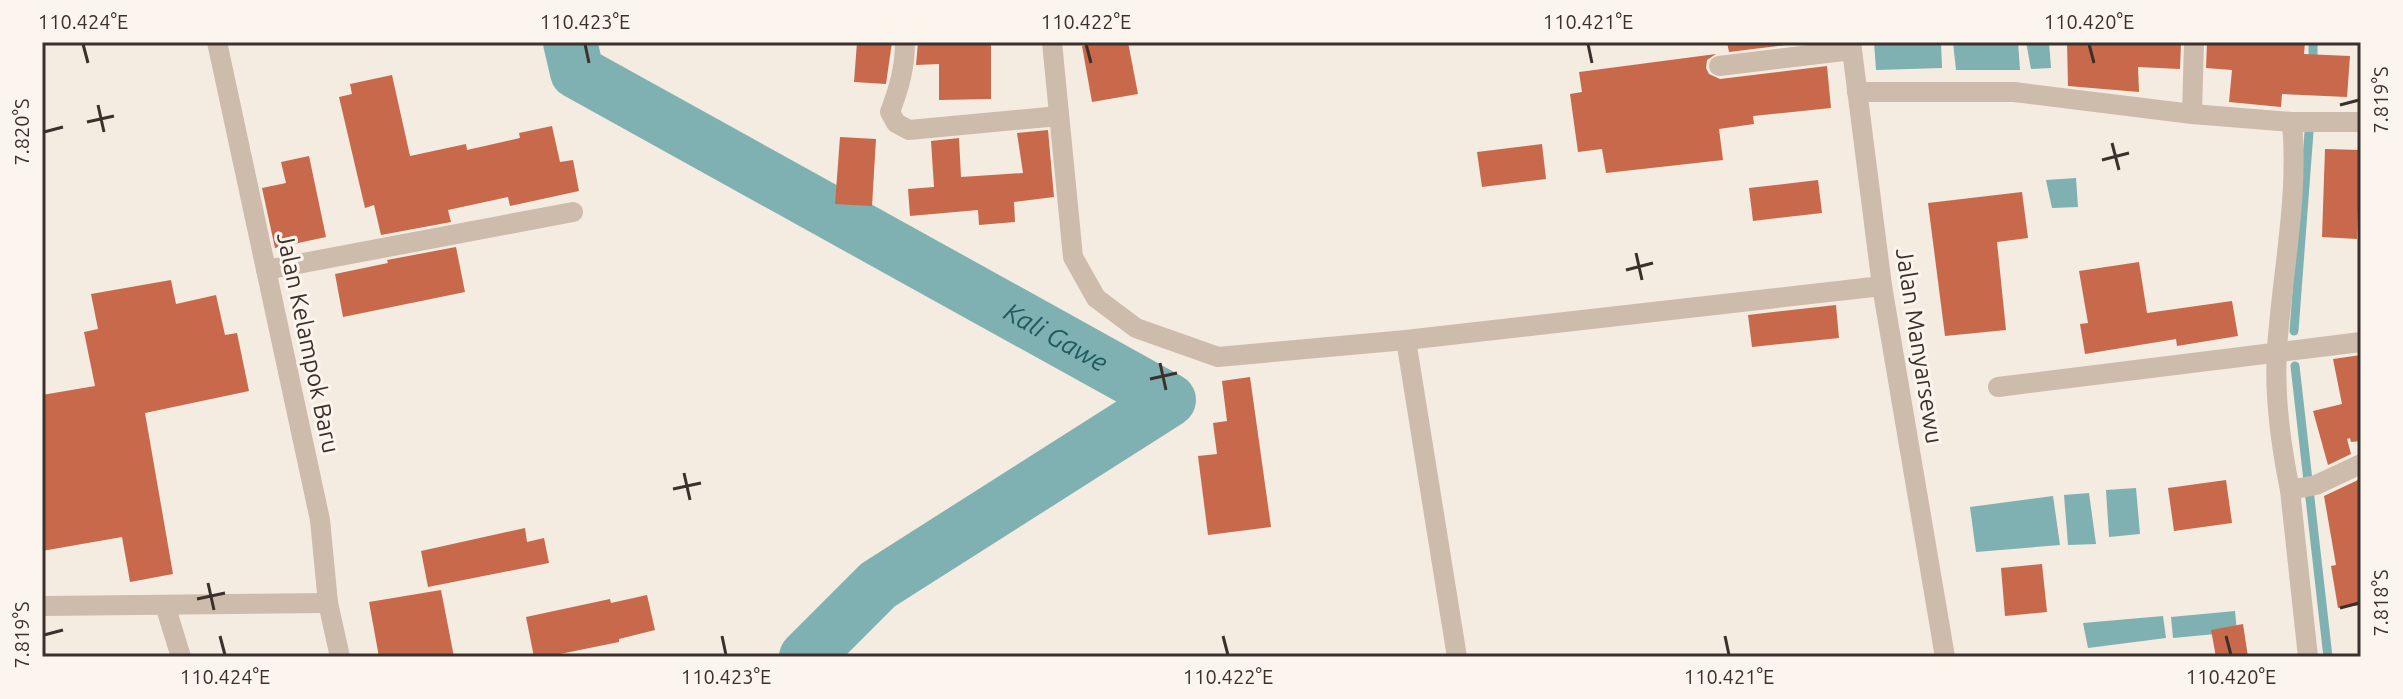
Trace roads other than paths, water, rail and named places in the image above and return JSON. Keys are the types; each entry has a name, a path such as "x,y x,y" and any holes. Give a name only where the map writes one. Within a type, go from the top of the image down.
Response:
{"street":[{"name":"Jalan Kelampok Baru","path":"217,42 320,520 328,603 340,657"},
{"path":"905,42 901,84 890,112 896,123 909,130 1059,116"},
{"path":"1052,42 1073,257 1096,298 1136,328 1218,357 1406,340 1882,286"},
{"path":"2192,114 2194,42"},
{"path":"1719,66 1851,46"},
{"name":"Jalan Manyarsewu","path":"1851,46 1882,286 1945,657"},
{"path":"1857,92 2014,92 2192,114 2296,122 2361,122"},
{"path":"2296,122 2290,219 2276,352 2280,419 2301,488 2308,657"},
{"path":"266,270 573,212"},
{"path":"1406,340 1457,657"},
{"path":"1998,387 2361,342"},
{"path":"2301,488 2361,464"},
{"path":"42,606 328,603"},
{"path":"165,605 181,657"}],"water":[{"path":"1874,42 1941,42 1942,68 1876,70"},
{"path":"1953,42 2018,42 2020,70 1956,70"},
{"path":"2026,42 2049,42 2051,68 2031,69"},
{"path":"2076,178 2078,207 2052,208 2046,180"},
{"path":"2136,488 2140,534 2109,537 2106,490"},
{"path":"2089,493 2096,544 2068,545 2064,495"},
{"path":"2053,496 2060,545 1976,552 1970,507"},
{"path":"2235,611 2237,632 2173,638 2171,617"},
{"path":"2163,616 2166,638 2088,648 2083,623"}],"waterway":[{"name":"Kali Gawe","path":"570,42 577,72 1169,400 878,585 806,657"},
{"path":"2313,42 2313,63"},
{"path":"2294,331 2309,132"},
{"path":"2295,366 2328,657"}]}
